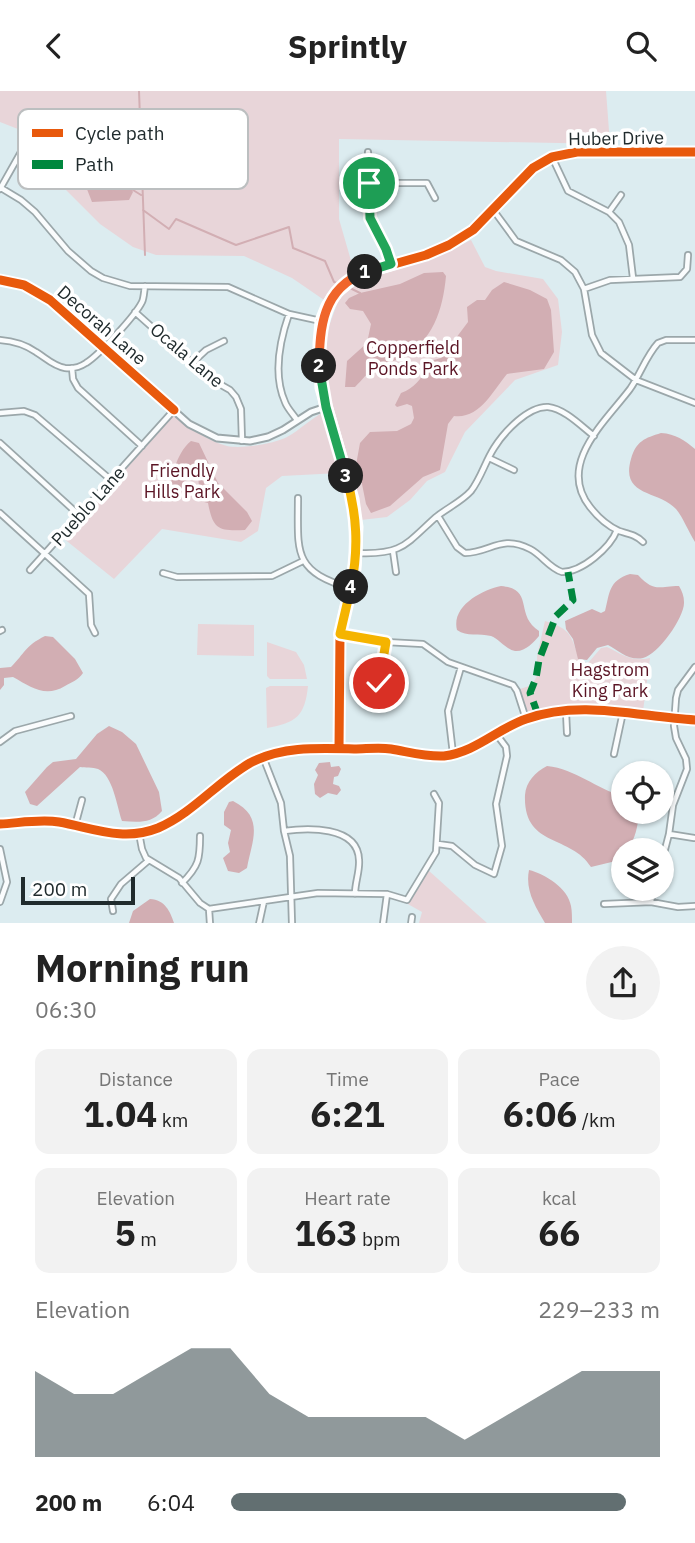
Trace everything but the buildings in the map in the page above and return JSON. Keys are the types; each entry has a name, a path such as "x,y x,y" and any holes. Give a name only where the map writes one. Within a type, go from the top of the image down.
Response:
{"street":[{"path":"369,152 370,218 391,264"},
{"name":"Huber Drive","path":"339,748 340,634 357,552 357,527 353,499 326,407 319,367 321,321 327,306 348,282 359,274 426,255 473,230 533,168 552,157 578,152 695,152"},
{"path":"18,157 0,189 21,200 35,212 68,251 91,271 117,283 228,287 289,314 321,321"},
{"path":"552,157 568,191 608,212 619,222 626,235 633,278"},
{"path":"369,183 427,183 435,198"},
{"path":"608,212 621,195"},
{"path":"494,211 516,241 561,260 575,272 584,289 595,345 620,370 636,380 695,403"},
{"path":"584,289 610,280 680,277 687,269 688,255"},
{"name":"Decorah Lane","path":"0,280 37,290 174,410 202,432 217,438 242,441 268,437 310,412 326,407"},
{"path":"0,340 18,343 55,365 72,368 88,363 135,312 143,300 145,286"},
{"name":"Ocala Lane","path":"135,312 192,363 236,397 241,409 242,441"},
{"path":"289,314 280,348 280,384 285,403 298,420"},
{"path":"643,542 636,536 617,530 592,510 580,487 580,460 611,409 636,380 658,343 666,340 695,340"},
{"path":"192,363 206,350 224,341"},
{"path":"72,368 73,379 78,388 142,446"},
{"path":"357,552 378,554 393,551 412,541 438,516 469,493 503,436 527,414 540,408 560,410 594,436"},
{"name":"Pueblo Lane","path":"30,570 174,410"},
{"path":"0,412 23,411 35,415 111,480"},
{"path":"0,443 79,515"},
{"path":"489,458 514,470"},
{"path":"298,498 298,543 303,561 320,578 350,588"},
{"path":"0,513 89,594 95,633"},
{"path":"438,516 457,547 465,554 473,554 498,544 517,544 535,552 562,572 574,570 607,548 617,530"},
{"path":"393,551 396,572"},
{"path":"163,573 177,577 272,576 303,561"},
{"path":"340,634 386,642 423,643 448,662 513,685 526,719"},
{"path":"380,706 379,683 386,642"},
{"path":"453,754 449,711 461,667"},
{"path":"668,838 673,805 687,769 676,737 674,719 678,690 695,667"},
{"path":"614,754 624,711"},
{"path":"0,824 44,821 110,835 139,833 176,819 239,770 263,757 297,749 389,749 429,756 453,754 474,748 526,719 566,712 624,711 695,720"},
{"path":"566,712 567,733"},
{"path":"0,741 15,731 71,716"},
{"path":"438,844 452,846 474,865 494,874 502,846 496,804 507,756 506,747 498,735"},
{"path":"263,757 281,803 290,856 292,923"},
{"path":"209,909 318,893 387,894 407,900 433,860 438,844 436,821 439,803 435,795"},
{"path":"75,826 82,800"},
{"path":"284,831 306,828 335,832 354,845 359,858 355,894"},
{"path":"139,833 142,849 149,860 168,870 209,909 209,923"},
{"path":"669,834 694,838"},
{"path":"182,883 199,862 200,836"},
{"path":"0,849 7,882 0,902"},
{"path":"113,911 111,899 121,884 149,860"},
{"path":"383,923 387,894"},
{"path":"259,923 264,901"},
{"path":"604,904 651,902 695,906"}],"green space":[{"path":"0,91 606,91 610,144 339,139 339,219 354,271 327,302 292,278 244,256 156,255 133,247 100,224 65,189 248,189 248,109 18,109 18,129 0,122"},
{"name":"Copperfield Ponds Park","path":"471,240 485,267 543,279 558,299 562,332 558,365 515,380 465,432 445,472 427,481 410,500 387,517 361,520 323,374 325,337 340,296 362,280 433,259"},
{"name":"Friendly Hills Park","path":"324,412 340,473 282,476 266,488 258,531 241,542 162,529 114,579 63,538 174,415 213,441 241,447 281,440"},
{"name":"Hagstrom King Park","path":"545,621 566,631 580,662 588,663 601,648 607,647 633,658 650,658 643,711 586,708 528,716 520,689 532,685 537,676 537,656"},
{"path":"198,624 254,625 254,656 197,655"},
{"path":"267,642 296,652 304,665 307,679 270,679 267,676"},
{"path":"308,686 304,705 297,716 285,724 267,728 266,688"},
{"path":"428,870 487,923 419,923 422,912 406,903"}],"shaded area":[{"path":"87,189 131,189 133,192 129,200 92,202"},
{"path":"443,272 446,276 442,300 429,334 401,358 375,367 355,387 345,387 347,361 367,343 371,324 363,311 350,309 345,303 349,298 400,284 424,273"},
{"path":"504,282 530,290 547,299 551,310 554,352 544,369 507,374 478,409 463,416 454,416 448,424 440,470 423,477 390,506 371,513 356,465 360,443 370,432 397,431 411,424 414,418 412,406 395,405 401,393 414,386 428,368 423,363 441,358 468,322 467,307 477,300 485,300 492,290"},
{"path":"661,433 680,438 695,449 695,542 676,509 636,487 631,480 631,459 638,444"},
{"path":"191,441 199,443 218,483 247,512 252,521 245,530 223,529 215,524 208,503 200,501 198,479 193,467 189,470 177,499 169,499 178,460"},
{"path":"630,574 638,575 653,586 679,586 684,602 675,626 656,650 643,658 629,657 608,645 597,648 587,660 578,659 565,621 592,609 601,613 605,611 614,584"},
{"path":"501,586 518,592 527,618 539,631 539,636 522,650 512,650 491,636 457,630 456,621 463,607 477,595"},
{"path":"45,636 53,637 75,659 83,673 75,681 51,691 38,690 13,677 4,678 4,685 0,690 0,668 11,667 29,647"},
{"path":"109,726 122,732 136,744 159,792 162,811 158,815 144,821 122,821 114,792 103,772 80,767 37,806 30,804 25,792 47,767 53,762 76,759 97,734"},
{"path":"330,762 331,767 339,766 341,769 338,776 334,777 333,784 341,790 337,795 328,793 320,798 315,794 314,784 318,775 315,770 319,763"},
{"path":"547,766 557,768 611,792 611,824 637,824 634,838 611,838 611,862 591,867 572,849 550,839 532,824 526,812 525,795 527,786 539,771"},
{"path":"233,801 249,814 254,830 247,868 239,873 228,871 223,858 230,852 228,843 231,830 224,825 224,812 229,802"},
{"path":"529,870 549,878 561,888 569,899 572,923 545,923 530,891"},
{"path":"150,899 163,904 169,910 174,923 129,923 133,911"}],"waterway":[{"path":"139,91 140,109"},
{"path":"143,189 145,255"},
{"path":"133,190 141,195"},
{"path":"143,210 169,229 176,219 236,245 289,227 293,248 325,261 334,282 340,284"},
{"path":"350,288 360,293"},
{"path":"416,347 420,357"}],"marked path":[{"path":"534,713 537,712 530,693 539,660 556,616 573,600 568,572"}],"cycle path":[{"path":"339,748 340,634 355,569 357,527 353,499 321,388 319,343 321,321 327,306 337,292 359,274 426,255 473,230 533,168 552,157 577,152 695,152"},
{"path":"0,280 24,285 50,300 174,410"},
{"path":"0,824 52,821 108,833 145,832 171,822 250,763 287,751 382,748 444,756 466,750 526,719 568,710 610,711 695,720"}],"route":[{"path":"369,183 370,218 391,264 359,274 337,292 327,306 321,321 319,367 321,388 353,499 357,527 355,569 340,634 386,642 379,683"}]}
